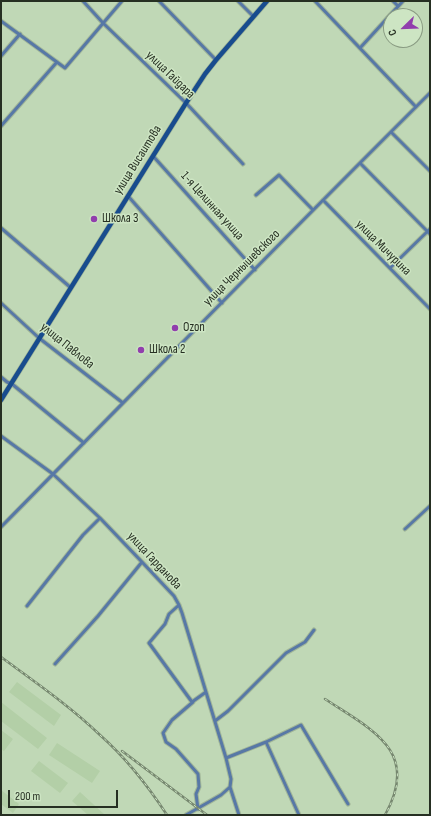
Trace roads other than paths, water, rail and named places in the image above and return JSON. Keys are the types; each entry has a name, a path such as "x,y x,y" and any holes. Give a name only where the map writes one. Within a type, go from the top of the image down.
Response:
{"street":[{"name":"улица Гайдара","path":"83,1 103,23 186,103 243,164"},
{"path":"1,21 65,68 122,1"},
{"path":"159,1 216,60"},
{"path":"238,1 253,16"},
{"name":"улица Висаитова","path":"1,400 70,287 205,74 267,1"},
{"path":"315,1 416,107"},
{"path":"393,1 398,6"},
{"path":"360,48 403,1"},
{"path":"1,56 20,34"},
{"path":"1,126 57,62"},
{"name":"улица Чернышевского","path":"1,527 180,344 430,93"},
{"path":"391,132 430,171"},
{"name":"1-я Целинная улица","path":"153,156 255,270"},
{"path":"360,163 429,231 390,268"},
{"path":"256,194 279,175 313,210"},
{"path":"128,196 222,303"},
{"name":"улица Мичурина","path":"323,200 430,309"},
{"path":"1,228 70,287"},
{"name":"улица Павлова","path":"1,303 39,338 123,403"},
{"path":"1,376 84,443"},
{"name":"улица Гарданова","path":"1,436 53,474 100,518 174,596 179,605 226,758 231,779 230,788 239,815"},
{"path":"405,529 430,506"},
{"path":"27,606 83,535 100,518"},
{"path":"55,664 98,616 142,562"},
{"path":"179,605 169,614 165,624 149,643 192,702 194,701"},
{"path":"215,721 228,711 286,653 305,642 314,630"},
{"path":"198,808 196,794 199,787 198,774 176,749 166,742 163,733 172,720 206,692"},
{"path":"226,758 266,742 301,725 348,804"},
{"path":"266,742 299,815"},
{"path":"186,815 221,795 230,788"}],"railway":[{"path":"1,657 89,724 119,753 167,815"},
{"path":"325,699 374,732 386,745 394,758 397,774 395,793 385,815"},
{"path":"122,751 207,815"}],"place":[{"name":"Школа 3","path":"94,219"},
{"name":"Ozon","path":"175,328"},
{"name":"Школа 2","path":"141,350"}]}
